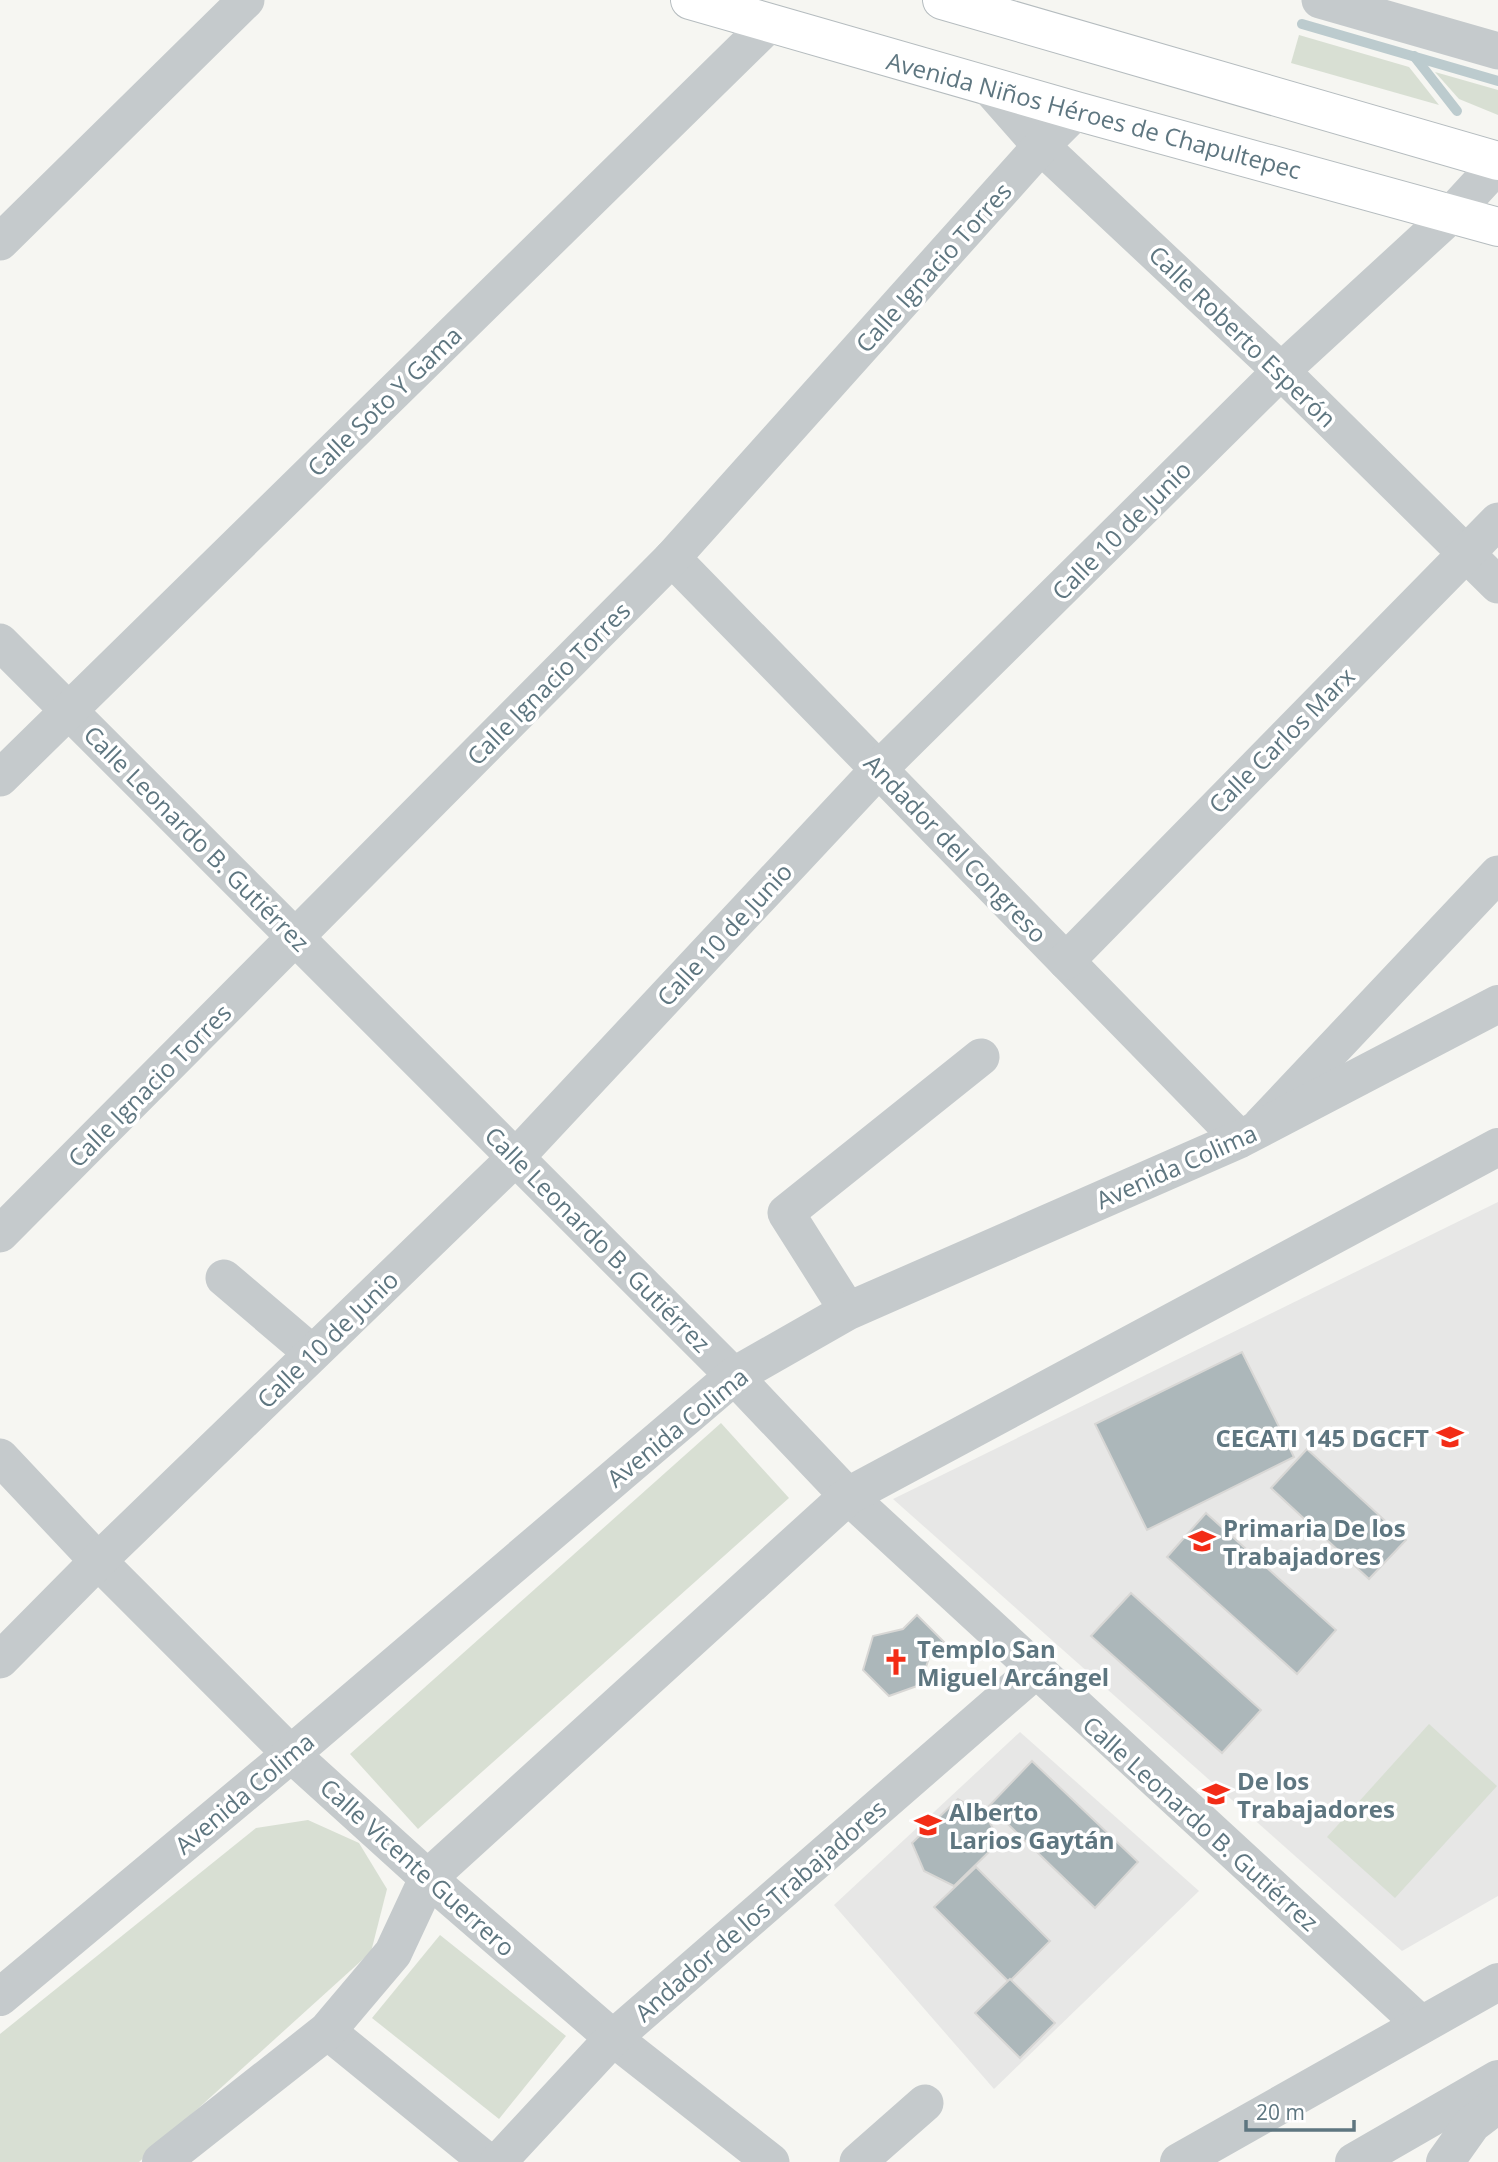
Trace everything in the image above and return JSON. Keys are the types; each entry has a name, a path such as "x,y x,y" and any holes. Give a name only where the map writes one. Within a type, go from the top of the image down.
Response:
{"main road":[{"name":"Avenida Niños Héroes de Chapultepec","path":"690,0 989,87 1498,227"},
{"path":"942,0 1498,162"}],"street":[{"path":"0,242 246,0"},
{"path":"1320,0 1498,51"},
{"name":"Calle Soto Y Gama","path":"0,778 769,24"},
{"name":"Calle Roberto Esperón","path":"989,87 1041,146 1281,371 1498,585"},
{"name":"Calle Ignacio Torres","path":"0,1234 672,558 1041,146 1076,111"},
{"path":"1452,214 1498,162"},
{"name":"Calle 10 de Junio","path":"0,1660 98,1561 516,1157 879,769 1281,371 1452,214"},
{"name":"Calle Carlos Marx","path":"1066,961 1498,521"},
{"name":"Andador del Congreso","path":"672,558 1066,961 1247,1135"},
{"name":"Calle Leonardo B. Gutiérrez","path":"0,642 734,1376 848,1496 1422,2025"},
{"path":"1247,1135 1498,874"},
{"name":"Avenida Colima","path":"0,1997 291,1754 734,1376 848,1311 1247,1135 1498,1004"},
{"path":"848,1311 786,1213 981,1057"},
{"path":"161,2162 327,2031 393,1953 428,1878 848,1496 1498,1147"},
{"path":"224,1278 312,1353"},
{"name":"Calle Vicente Guerrero","path":"0,1457 98,1561 291,1754 428,1878 613,2038 771,2162"},
{"name":"Andador de los Trabajadores","path":"498,2162 613,2038 1035,1671"},
{"path":"1179,2162 1498,1982"},
{"path":"327,2031 488,2162"},
{"path":"1354,2162 1498,2079"},
{"path":"858,2162 925,2104"},
{"path":"1446,2162 1472,2124 1498,2104"}],"shaded area":[{"path":"1299,35 1409,67 1439,105 1291,63"},
{"path":"1435,72 1498,90 1498,115 1459,99"},
{"name":"Primaria De los Trabajadores","path":"1498,1202 1498,1896 1402,1951 893,1499"},
{"path":"721,1423 789,1498 418,1829 350,1754"},
{"path":"1429,1724 1497,1786 1395,1898 1327,1837"},
{"path":"1020,1732 1199,1891 994,2089 834,1905"},
{"path":"308,1820 359,1843 387,1889 371,1952 139,2162 0,2162 0,2034 256,1828"},
{"path":"440,1935 566,2036 499,2119 372,2018"}],"building":[{"path":"1242,1352 1294,1457 1147,1530 1095,1424"},
{"path":"1307,1449 1406,1540 1369,1579 1271,1488"},
{"path":"1206,1513 1336,1630 1297,1674 1167,1557"},
{"path":"1131,1593 1261,1710 1222,1753 1091,1636"},
{"name":"Templo San Miguel Arcángel","path":"917,1615 944,1642 930,1655 920,1685 889,1696 863,1670 873,1636 903,1629"},
{"path":"1032,1761 1138,1862 1095,1908 989,1806"},
{"path":"958,1799 986,1816 1000,1841 954,1886 924,1871 912,1843"},
{"path":"976,1867 1050,1941 1009,1982 934,1907"},
{"path":"1010,1979 1055,2023 1020,2058 975,2013"}],"waterway":[{"path":"1302,24 1498,81"},
{"path":"1414,56 1457,111"}],"place":[{"name":"CECATI 145 DGCFT","path":"1450,1437"},
{"name":"Primaria De los Trabajadores","path":"1202,1541"},
{"name":"Templo San Miguel Arcángel","path":"896,1662"},
{"name":"De los Trabajadores","path":"1216,1794"},
{"name":"Alberto Larios Gaytán","path":"928,1825"}]}
